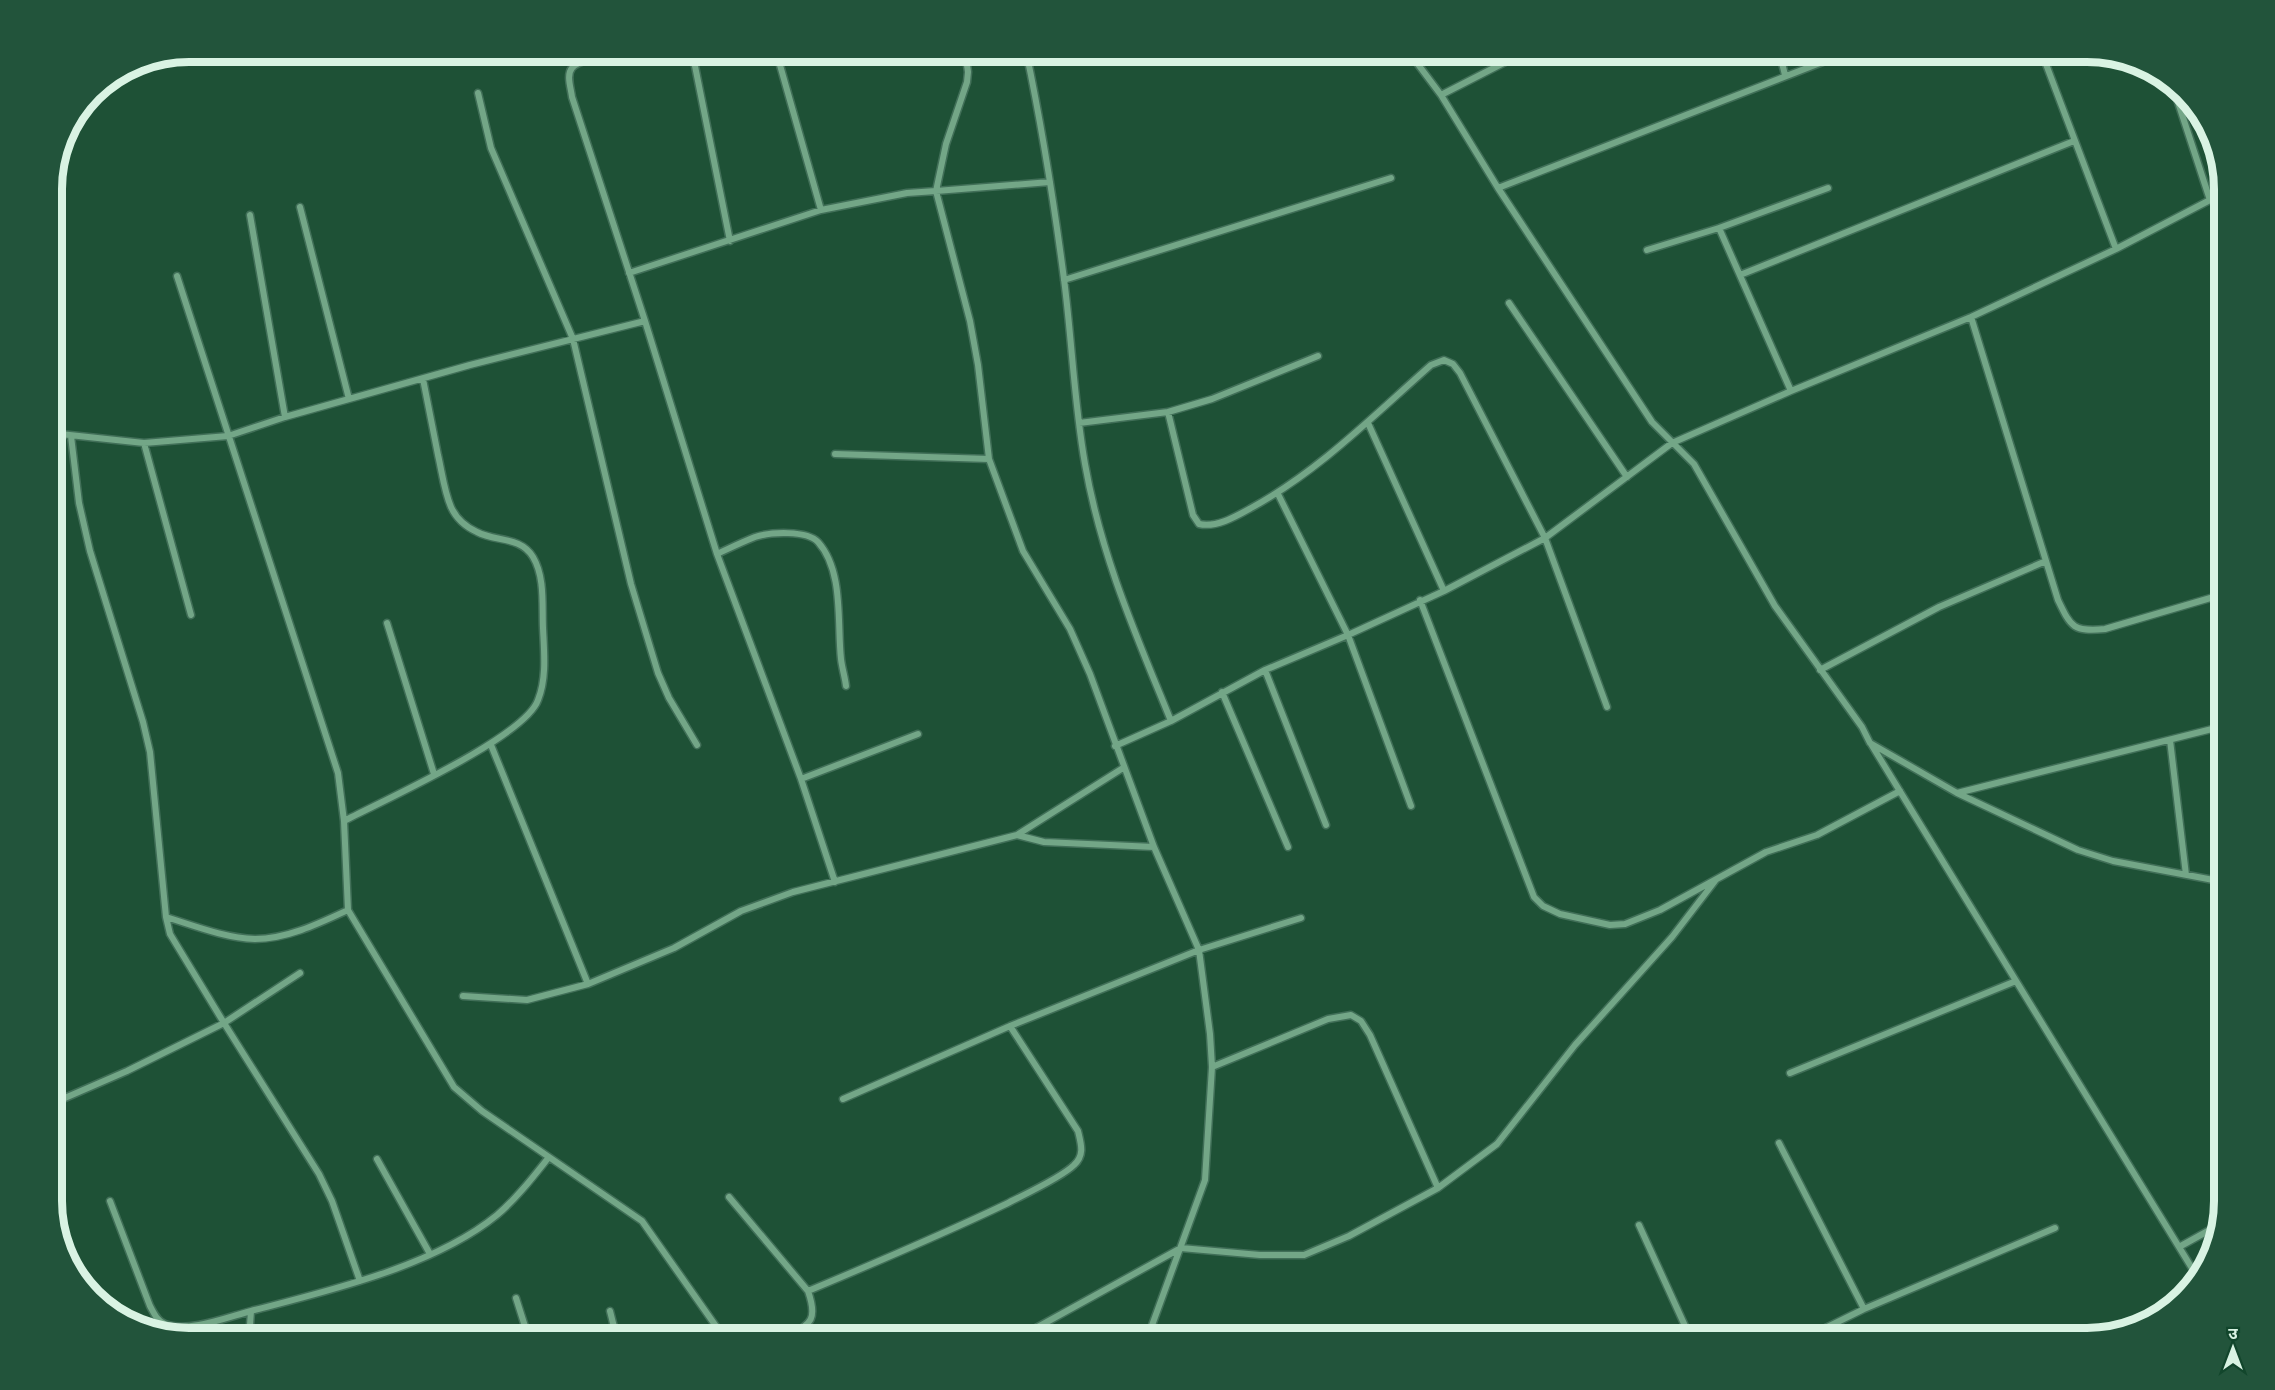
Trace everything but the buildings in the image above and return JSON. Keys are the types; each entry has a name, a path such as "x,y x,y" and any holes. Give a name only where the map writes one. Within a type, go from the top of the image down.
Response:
{"street":[{"path":"572,62 570,74 572,97 645,321 717,554 801,779 835,882"},
{"path":"573,67 583,62"},
{"path":"694,62 730,241"},
{"path":"779,62 821,210"},
{"path":"967,62 967,82 946,144 936,191 970,321 989,459 1023,551 1074,638 1090,674 1154,847 1199,950 1212,1067 1205,1180 1151,1328"},
{"path":"1028,62 1042,126 1064,280 1085,465 1119,595 1171,721"},
{"path":"1416,62 1441,95 1498,188 1652,422 1694,464 1775,606 1862,728 2193,1270"},
{"path":"1441,95 1506,62"},
{"path":"1782,62 1785,75"},
{"path":"1498,188 1816,62"},
{"path":"2045,62 2116,249"},
{"path":"478,93 491,148 573,339 631,584 662,681 669,698 697,745"},
{"path":"2177,101 2210,200"},
{"path":"1740,275 2074,141"},
{"path":"1064,280 1391,178"},
{"path":"629,273 821,210 907,193 1050,182"},
{"path":"1647,250 1719,228 1828,188"},
{"path":"1115,746 1171,721 1265,670 1444,591 1545,538 1672,443 1971,317 2116,249 2213,198"},
{"path":"300,207 349,399"},
{"path":"250,215 285,417"},
{"path":"1719,228 1791,391"},
{"path":"177,276 338,773 344,821 348,910 454,1087 482,1111 642,1221 717,1328"},
{"path":"1509,303 1627,477"},
{"path":"1971,317 2058,600 2069,623 2075,628 2085,630 2105,629 2213,597"},
{"path":"62,435 144,442 228,436 285,417 470,364 645,321"},
{"path":"1079,423 1168,412 1212,399 1318,356"},
{"path":"1168,412 1193,515 1199,524 1208,526 1234,517 1278,494 1302,478 1368,423 1431,365 1444,360 1453,364 1460,373 1545,538 1607,706"},
{"path":"344,821 491,745 531,714 538,701 542,685 544,657 542,586 538,568 528,550 519,543 479,534 455,514 444,485 423,379"},
{"path":"1368,423 1444,591"},
{"path":"71,436 79,503 90,551 140,711 150,752 166,916 170,934 319,1174 332,1201 360,1281"},
{"path":"144,442 191,615"},
{"path":"835,454 989,459"},
{"path":"1278,494 1348,635 1411,806"},
{"path":"717,554 756,537 772,533 809,536 818,541 831,567 836,584 841,659 846,686"},
{"path":"1820,670 1939,607 2046,561"},
{"path":"1420,600 1533,897 1543,906 1560,914 1610,925 1625,924 1653,913 1766,852 1818,835 1900,791"},
{"path":"387,623 434,774"},
{"path":"1265,670 1326,825"},
{"path":"1222,692 1288,847"},
{"path":"1957,794 2214,729"},
{"path":"801,779 918,734"},
{"path":"2170,740 2186,875"},
{"path":"1870,743 1957,794 2078,850 2113,861 2214,880"},
{"path":"491,745 588,984"},
{"path":"463,996 527,1000 588,984 674,948 741,911 793,892 1017,835 1123,768"},
{"path":"1017,835 1044,842 1154,847"},
{"path":"1036,1328 1181,1248 1260,1255 1305,1255 1349,1236 1438,1188 1497,1144 1575,1045 1672,937 1715,881"},
{"path":"166,916 231,936 257,939 315,925 348,910"},
{"path":"843,1099 1010,1026 1199,950 1300,918"},
{"path":"62,1099 127,1071 224,1023 300,973"},
{"path":"1790,1073 2016,981"},
{"path":"1212,1067 1328,1019 1351,1015 1361,1021 1370,1035 1438,1188"},
{"path":"808,1291 941,1235 1029,1192 1073,1166 1082,1149 1078,1131 1010,1026"},
{"path":"1779,1143 1864,1309"},
{"path":"110,1201 157,1318 164,1324 191,1327 360,1281 430,1254 471,1233 498,1214 528,1184 549,1157"},
{"path":"376,1159 430,1254"},
{"path":"729,1197 808,1291 813,1306 813,1318 802,1328"},
{"path":"1639,1225 1686,1328"},
{"path":"1825,1328 1864,1309 2055,1228"},
{"path":"2179,1247 2210,1230"},
{"path":"516,1298 526,1328"},
{"path":"250,1328 251,1311"},
{"path":"609,1311 614,1328"}]}
